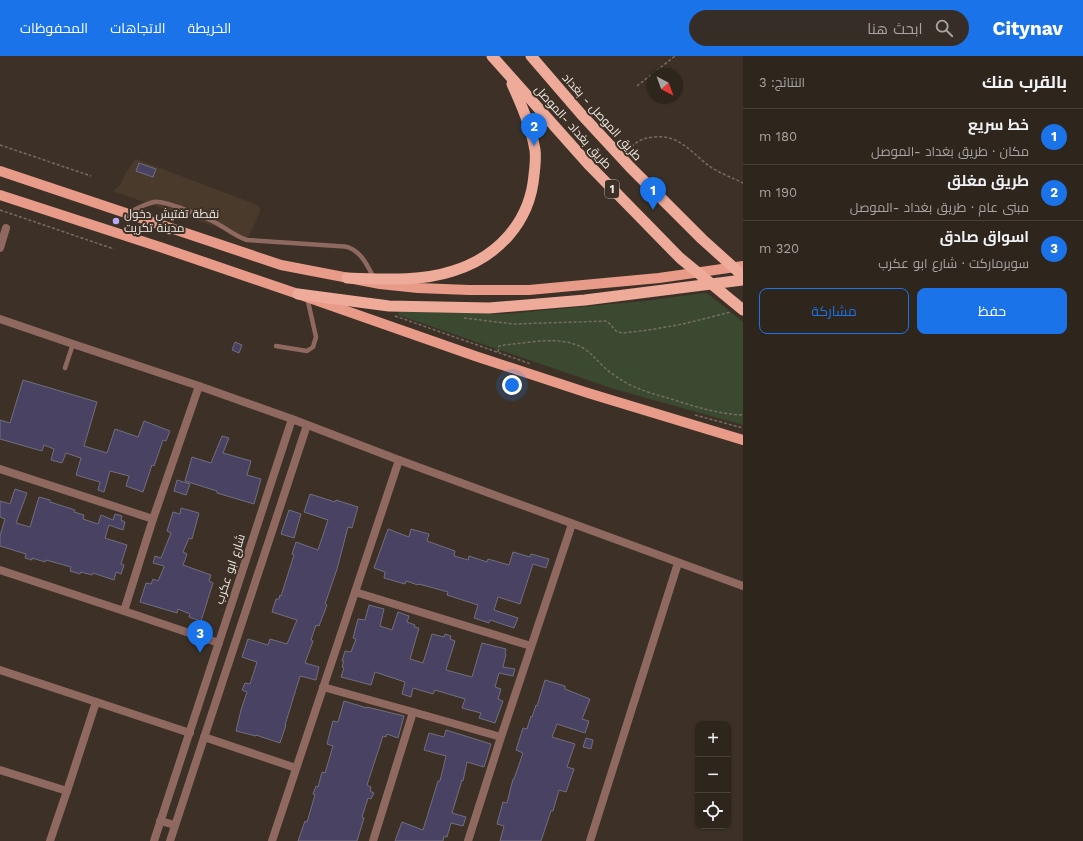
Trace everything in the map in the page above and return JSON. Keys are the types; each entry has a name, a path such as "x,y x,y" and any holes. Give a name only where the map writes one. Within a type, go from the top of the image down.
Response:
{"highway":[{"name":"طريق بغداد -الموصل","path":"492,56 590,166 680,258 743,310"},
{"name":"طريق الموصل - بغداد","path":"532,56 620,157 702,239 743,276"},
{"path":"347,278 418,278 452,271 468,266 489,253 502,243 511,233 520,221 531,197 535,170 535,152 526,116 506,73"},
{"path":"302,296 389,306 489,308 564,302 743,280"}],"main road":[{"path":"0,171 281,265 380,284 418,288 491,291 529,290 659,278 743,266"},
{"path":"0,194 160,247 475,356 588,393 743,440"}],"street":[{"path":"0,248 6,228"},
{"path":"0,319 199,386 743,586"},
{"path":"124,611 153,519 199,386"},
{"name":"شارع ابو عكرب","path":"154,841 292,420"},
{"path":"170,841 307,425"},
{"path":"272,841 400,460"},
{"path":"0,469 153,519"},
{"path":"468,841 572,524"},
{"path":"590,841 678,563"},
{"path":"0,570 219,643"},
{"path":"355,592 531,646"},
{"path":"0,670 190,733"},
{"path":"323,688 501,737"},
{"path":"50,841 96,702"},
{"path":"372,841 413,712"},
{"path":"204,737 296,768"},
{"path":"0,770 67,791"},
{"path":"160,821 175,825"}],"lane":[{"path":"127,214 154,202 160,202 193,213 218,224 239,237 247,240 329,245 350,248 364,261 374,278"},
{"path":"276,346 307,351 313,347 316,337 302,296"},
{"path":"65,368 73,344"}],"path":[{"path":"637,86 675,56"},
{"path":"620,157 633,145 644,138 662,136 673,138 682,143 713,168 743,183"},
{"path":"0,145 91,176"},
{"path":"0,210 114,249"},
{"path":"464,318 513,324 607,321 617,332 623,333 683,324 743,310"},
{"path":"391,315 533,364"},
{"path":"498,352 499,346 504,345 544,341 560,341 570,343 584,348 606,369 623,381 641,389 718,413 743,415"},
{"path":"690,414 743,428"}],"shaded area":[{"path":"136,159 257,205 261,209 248,238 113,191 121,184 126,172"}],"green space":[{"path":"703,293 708,294 743,322 743,425 614,389 398,315 399,310 506,314 645,301"}],"building":[{"path":"139,163 156,169 153,177 136,171"},
{"path":"235,342 242,345 239,353 232,350"},
{"path":"23,380 97,402 84,446 107,453 115,429 138,437 144,421 170,431 166,441 163,440 154,466 152,465 143,492 126,486 129,476 110,471 104,492 98,490 100,482 76,475 81,458 66,453 62,463 51,460 54,449 44,445 42,451 0,439 0,420 10,423"},
{"path":"222,436 229,438 223,453 251,461 247,475 261,479 254,504 217,493 217,491 185,481 192,457 211,463"},
{"path":"177,480 190,484 186,495 174,491"},
{"path":"15,489 27,493 16,523 30,527 39,497 75,510 74,512 84,515 83,519 98,524 101,515 113,520 115,514 122,516 121,520 125,522 123,530 109,525 105,538 127,545 121,564 124,565 121,574 116,572 114,580 93,573 92,575 81,572 80,574 70,571 71,567 46,560 45,562 32,558 32,560 25,558 26,554 0,546 0,536 5,519 0,517 0,501 10,504"},
{"path":"310,494 358,507 352,528 348,527 337,569 325,604 327,605 319,626 316,625 311,640 313,641 305,663 319,667 316,680 300,676 280,743 256,735 236,731 247,692 242,690 245,683 250,684 257,662 242,657 248,639 268,645 270,639 287,644 297,620 272,612 276,599 279,599 280,595 281,596 294,555 292,554 296,542 318,550 328,520 304,512"},
{"path":"181,508 199,513 192,539 189,538 183,552 187,554 183,565 211,575 209,581 213,583 201,621 189,617 190,614 178,609 177,613 140,602 146,583 151,584 153,579 158,581 164,566 153,563 155,556 161,558 171,533 167,531 173,512 180,514"},
{"path":"289,510 301,514 294,538 281,534"},
{"path":"388,529 409,537 411,529 429,534 427,541 455,551 454,556 468,560 469,556 487,562 488,559 509,565 513,552 530,557 531,554 549,559 546,568 533,564 520,604 498,597 494,610 518,618 514,628 490,620 489,623 474,618 478,605 447,595 448,592 406,581 405,584 384,578 385,572 374,568"},
{"path":"369,605 384,609 380,626 392,630 398,612 409,616 407,622 415,625 414,627 419,628 410,659 423,663 432,634 444,637 445,634 451,636 450,639 455,641 446,670 472,677 482,643 506,649 503,667 515,669 513,676 499,673 495,687 501,689 498,699 503,701 495,723 479,718 481,713 462,708 465,699 435,690 433,694 413,688 411,697 402,694 405,682 375,672 371,685 341,677 344,668 342,667 344,661 342,661 345,651 351,652 356,639 353,638 358,619 365,620"},
{"path":"545,680 565,686 565,689 590,699 582,719 589,721 585,733 557,724 552,737 575,744 567,767 574,769 566,792 559,790 553,811 551,811 541,841 500,841 504,826 497,824 503,802 507,803 513,779 523,753 516,750 523,728 527,729 531,716 532,717 536,705 537,706"},
{"path":"344,701 367,708 404,716 398,738 387,734 386,737 383,736 367,785 371,787 370,791 374,793 371,799 368,798 357,841 298,841 305,821 307,822 315,795 313,794 316,786 318,787 322,772 325,773 333,746 327,744 330,732 333,721 338,722"},
{"path":"446,730 491,744 484,767 467,762 463,781 462,780 452,813 466,817 463,826 451,823 447,837 444,836 443,841 395,841 402,822 423,830 438,781 440,781 446,756 424,750 429,733 444,737"},
{"path":"586,738 593,740 591,749 583,747"}],"place":[{"name":"طريق مغلق","path":"534,146"},
{"name":"خط سريع","path":"653,210"},
{"name":"نقطة تفتيش دخول مدينة تكريت","path":"116,221"},
{"name":"اسواق صادق","path":"200,653"}]}
